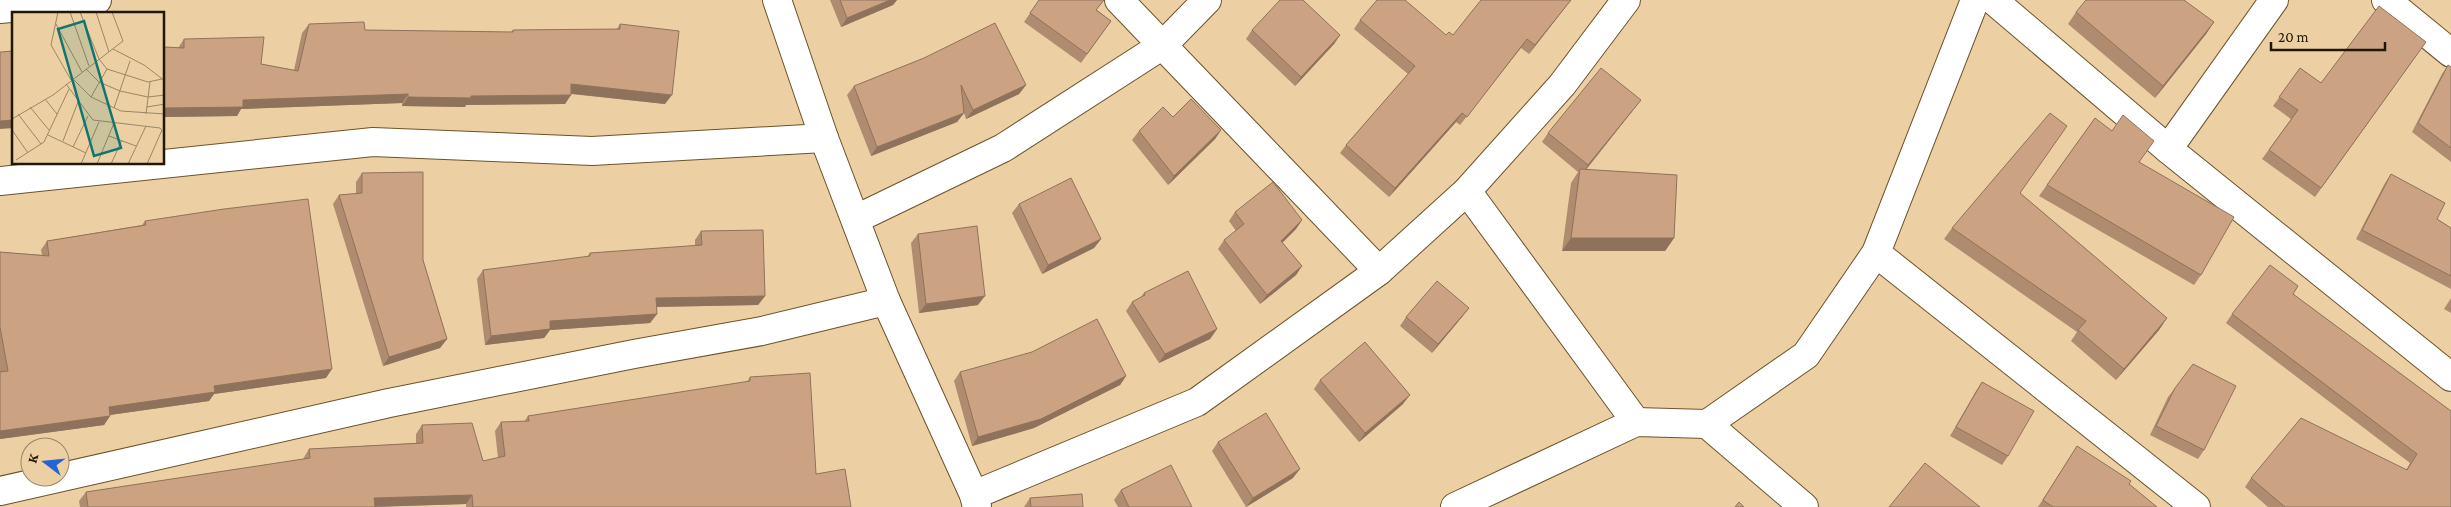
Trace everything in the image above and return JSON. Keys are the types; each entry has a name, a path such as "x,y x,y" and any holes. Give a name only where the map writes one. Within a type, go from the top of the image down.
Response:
{"street":[{"path":"0,9 97,0"},
{"path":"777,0 824,138 886,301 976,501 1197,402 1379,271 1466,191 1562,85 1626,0"},
{"path":"1119,0 1379,271"},
{"path":"856,219 1003,148 1163,45 1207,0"},
{"path":"1455,507 1636,422 1707,424 1806,355 1876,253 1974,0"},
{"path":"1993,0 2168,149 2451,377"},
{"path":"2168,149 2274,0"},
{"path":"2386,0 2451,53"},
{"path":"165,164 373,142 592,151 824,138"},
{"path":"0,181 153,165"},
{"path":"1466,191 1636,422"},
{"path":"1876,253 2196,507"},
{"path":"0,491 389,403 634,354 762,331 886,301"},
{"path":"1707,424 1804,507"}],"building":[{"path":"840,0 890,0 847,18"},
{"path":"1039,0 1104,0 1096,10 1111,21 1087,54 1030,13"},
{"path":"1280,0 1303,0 1340,35 1301,77 1252,30"},
{"path":"1377,0 1405,0 1446,35 1449,32 1453,35 1481,0 1571,0 1535,45 1527,39 1467,117 1462,113 1395,188 1346,145 1415,66 1360,20"},
{"path":"2086,0 2184,0 2214,22 2163,86 2076,12"},
{"path":"2379,6 2426,42 2321,188 2269,150 2298,110 2279,97 2300,68 2321,83"},
{"path":"364,22 365,30 513,32 513,30 620,29 620,24 679,31 672,95 571,84 571,95 471,96 471,98 408,97 408,94 243,100 243,107 165,108 165,47 184,48 184,39 264,37 261,64 298,71 309,24"},
{"path":"995,23 1026,85 973,110 961,85 964,113 877,147 854,86 924,58"},
{"path":"12,51 12,120 0,121 0,52"},
{"path":"2448,65 2451,67 2451,148 2418,123"},
{"path":"1601,68 1641,100 1588,165 1548,133"},
{"path":"1191,99 1221,130 1174,176 1139,131 1163,107 1173,117"},
{"path":"2050,113 2067,126 2020,193 2167,318 2124,369 2078,330 2086,321 1952,228"},
{"path":"2123,115 2154,141 2139,162 2234,217 2201,275 2047,185 2095,118 2112,131"},
{"path":"1580,169 1677,175 1674,238 1571,238"},
{"path":"423,172 423,260 447,339 389,357 339,195 362,193 362,173"},
{"path":"2391,174 2445,203 2437,219 2451,228 2451,276 2362,230"},
{"path":"1071,178 1101,239 1048,265 1019,204"},
{"path":"1273,182 1302,220 1281,241 1302,266 1267,295 1224,240 1244,224 1235,212"},
{"path":"308,199 332,369 214,386 215,392 109,407 110,416 0,431 0,372 8,371 0,327 0,252 49,256 47,241 146,225 145,221"},
{"path":"977,226 985,296 926,304 918,234"},
{"path":"763,230 765,296 656,298 657,314 550,321 550,329 491,336 483,270 590,256 590,253 702,245 701,231"},
{"path":"2270,265 2298,286 2293,294 2451,411 2451,507 2285,507 2251,478 2301,418 2407,470 2417,454 2232,314"},
{"path":"1188,271 1217,329 1165,354 1132,302 1145,295 1144,293"},
{"path":"1437,281 1469,308 1438,344 1406,317"},
{"path":"1097,319 1126,376 1041,419 978,437 960,372 1032,352"},
{"path":"1365,342 1410,395 1365,433 1320,380"},
{"path":"2193,364 2236,386 2204,450 2156,426 2175,388"},
{"path":"810,373 816,474 845,469 851,507 473,507 472,495 374,498 375,507 88,507 86,492 310,458 309,449 423,443 422,425 472,423 483,461 505,456 501,422 529,421 528,416 750,381 750,377"},
{"path":"1982,382 2034,411 2008,456 1956,427"},
{"path":"1266,413 1300,469 1253,498 1218,442"},
{"path":"2077,446 2131,481 2129,484 2157,507 2053,507 2043,500"},
{"path":"1925,463 1980,507 1889,507"},
{"path":"1171,465 1192,507 1129,507 1121,490"},
{"path":"1082,494 1083,507 1031,507 1030,498"},
{"path":"1739,502 1744,507 1735,507"}]}
